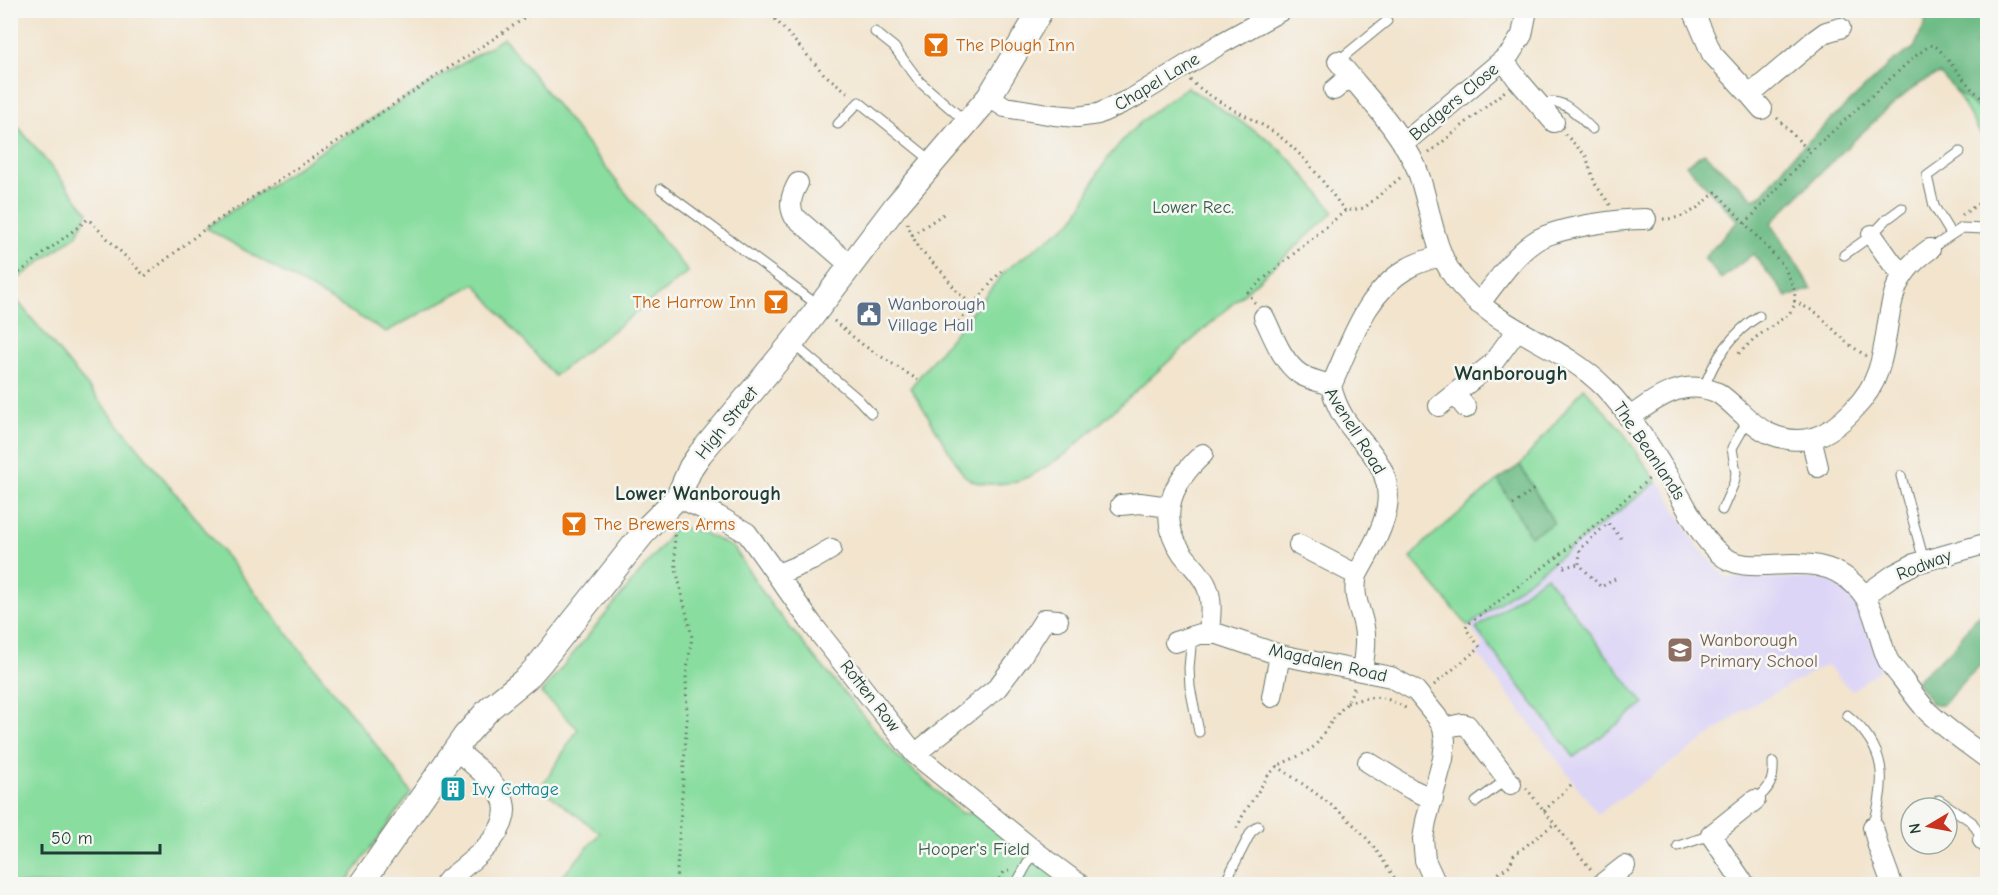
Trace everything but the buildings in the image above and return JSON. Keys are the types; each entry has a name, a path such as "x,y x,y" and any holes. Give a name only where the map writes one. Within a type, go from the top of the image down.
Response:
{"street":[{"name":"Chapel Lane","path":"989,97 1005,106 1054,115 1088,116 1107,112 1282,10"},
{"name":"Badgers Close","path":"1404,144 1504,61 1522,35 1527,10"},
{"path":"1693,10 1712,54 1756,102 1815,40 1840,28"},
{"name":"High Street","path":"361,885 477,722 534,670 649,526 678,497 691,467 700,454 792,343 895,207 989,97 1038,11"},
{"name":"Badgers Close","path":"1504,61 1554,122"},
{"path":"1334,90 1344,69"},
{"name":"The Beanlands","path":"1344,69 1404,144 1415,165 1442,255 1455,279 1489,313 1557,351 1604,387 1663,467 1704,536 1719,554 1727,560 1746,565 1796,563 1823,566 1850,580 1864,596 1891,665 1930,714 1988,759"},
{"path":"798,183 792,197 794,216 850,264"},
{"path":"1479,304 1504,272 1534,242 1555,233 1621,220 1646,219"},
{"path":"1872,236 1903,274"},
{"path":"1629,418 1672,390 1691,387 1704,388 1725,397 1748,420 1773,435 1789,439 1817,436 1863,400 1876,379 1890,309 1903,274 1916,259 1930,249"},
{"path":"1331,386 1355,329 1372,301 1389,282 1409,268 1442,255"},
{"name":"Avenell Road","path":"1264,317 1283,354 1294,369 1307,378 1331,386 1340,413 1376,460 1387,486 1387,515 1355,583 1355,600 1364,624 1365,636 1362,671"},
{"path":"1453,402 1498,358 1517,330"},
{"path":"1817,436 1818,467"},
{"path":"1192,637 1210,603 1208,588 1173,538 1169,507 1179,480 1203,454"},
{"name":"Rotten Row","path":"678,497 747,533 813,624 915,754 1079,885"},
{"path":"1121,505 1140,503 1169,507"},
{"name":"Rodway","path":"1864,596 1895,574 1924,561 1988,543"},
{"path":"1299,545 1357,575"},
{"path":"778,574 812,560 831,549"},
{"path":"915,754 997,688 1045,619 1058,620"},
{"name":"Magdalen Road","path":"1192,637 1230,638 1280,655 1399,680 1423,697 1443,728"},
{"path":"1272,697 1280,655"},
{"path":"1436,885 1423,850 1426,821 1443,759 1445,741 1443,728 1467,725 1509,782"},
{"path":"445,885 492,841 504,818 504,803 501,796 489,780 456,749"},
{"path":"1368,762 1411,789 1432,799"},
{"path":"1744,885 1711,836 1755,800"},
{"path":"1874,827 1878,846 1892,885"},
{"path":"1603,884 1625,866"}],"lane":[{"path":"1344,69 1387,21"},
{"path":"875,32 894,47 920,82 968,123"},
{"path":"838,124 859,102 933,162"},
{"path":"1540,105 1546,102 1561,102 1592,129"},
{"path":"1949,230 1934,206 1926,176 1960,152"},
{"path":"661,189 819,306"},
{"path":"1844,255 1872,236 1887,219 1902,208"},
{"path":"1930,249 1949,230 1984,229"},
{"path":"1704,388 1709,374 1731,341 1746,324 1759,316"},
{"path":"792,343 858,399 871,413"},
{"path":"1722,510 1736,473 1732,448 1748,420"},
{"path":"1901,476 1924,561"},
{"path":"1192,637 1190,687 1199,732"},
{"path":"1847,716 1864,732 1878,755 1882,769 1881,794 1874,827"},
{"path":"1755,800 1770,787 1773,780 1773,762"},
{"path":"1476,802 1509,782"},
{"path":"1959,813 1972,822 1985,842"},
{"path":"1222,885 1251,832 1258,826"},
{"path":"1678,846 1711,836"},
{"path":"1017,885 1036,852"}],"path":[{"path":"10,280 88,219 145,276 207,228 537,10"},
{"path":"767,10 824,74 859,102"},
{"path":"1745,224 1810,152 1929,46 1933,45 1938,48 1971,88 1988,104"},
{"path":"1179,70 1207,95 1278,135 1308,165 1345,211"},
{"path":"1264,317 1248,292 1345,211 1364,208 1518,80"},
{"path":"1756,102 1776,117 1810,152"},
{"path":"1554,122 1586,156 1595,184 1621,220"},
{"path":"1646,219 1677,219 1716,192 1787,272 1793,285 1794,306 1789,314 1755,338 1735,357"},
{"path":"1949,230 1988,197"},
{"path":"895,207 904,219 918,248 944,273 958,293 973,305"},
{"path":"912,235 945,213"},
{"path":"951,331 1001,271"},
{"path":"1794,301 1817,314 1847,343 1880,364"},
{"path":"819,306 863,345 918,380"},
{"path":"1347,703 1367,698 1389,698 1408,709 1435,683 1479,647 1466,629 1467,625 1557,557 1663,467"},
{"path":"1513,505 1534,489"},
{"path":"676,885 687,720 686,676 692,637 676,569 674,526 678,497"},
{"path":"1615,579 1601,587 1579,564 1580,549 1608,523 1621,538"},
{"path":"1557,557 1564,567 1579,564"},
{"path":"1235,834 1243,815 1268,776 1277,766 1315,746 1347,703 1362,671"},
{"path":"1277,766 1329,802 1349,821 1372,845 1398,885"},
{"path":"1509,782 1522,783 1603,884"},
{"path":"1544,811 1574,782"},
{"path":"1484,885 1510,865 1514,855 1554,824"}],"shaded area":[{"name":"Wanborough Primary School","path":"1659,480 1696,545 1727,578 1826,579 1848,591 1887,664 1852,691 1826,665 1740,712 1598,814 1477,653 1484,646 1469,626"}],"green space":[{"path":"1919,11 1987,11 1987,31 1974,45 1987,56 1987,116 1955,90 1940,74 1918,85 1899,99 1857,138 1771,223 1812,289 1787,297 1753,254 1721,279 1704,258 1738,221 1686,165 1704,153 1754,199 1762,195 1793,156 1892,62 1914,48 1926,21"},
{"path":"504,38 688,272 554,376 475,284 386,332 206,228 349,133"},
{"name":"Lower Rec.","path":"1187,87 1268,139 1293,162 1334,212 1066,454 1023,479 996,484 970,480 961,471 910,388 1006,270 1072,221 1102,167 1130,132 1151,113"},
{"path":"1955,90 1987,116 1987,145"},
{"path":"11,118 88,212 77,235 11,284"},
{"path":"10,292 191,512 392,765 411,793 345,884 11,884"},
{"path":"1584,388 1621,429 1657,482 1469,626 1411,558 1427,540 1498,480 1520,465"},
{"path":"1520,465 1554,523 1530,536 1498,480"},
{"name":"Hooper's Field","path":"674,526 702,532 734,548 772,606 897,756 961,813 990,815 1079,884 556,884 600,833 541,788 578,729 541,693 665,542"},
{"path":"1546,576 1644,704 1574,757 1476,629"},
{"path":"1987,609 1987,660 1942,705 1931,703 1916,681 1956,645 1970,624"}],"place":[{"name":"The Plough Inn","path":"936,45"},
{"name":"The Harrow Inn","path":"776,302"},
{"name":"Wanborough Village Hall","path":"869,314"},
{"name":"The Brewers Arms","path":"574,524"},
{"name":"Wanborough Primary School","path":"1680,650"},
{"name":"Ivy Cottage","path":"453,789"}],"district":[{"name":"Wanborough","path":"1511,373"},
{"name":"Lower Wanborough","path":"698,493"}]}
